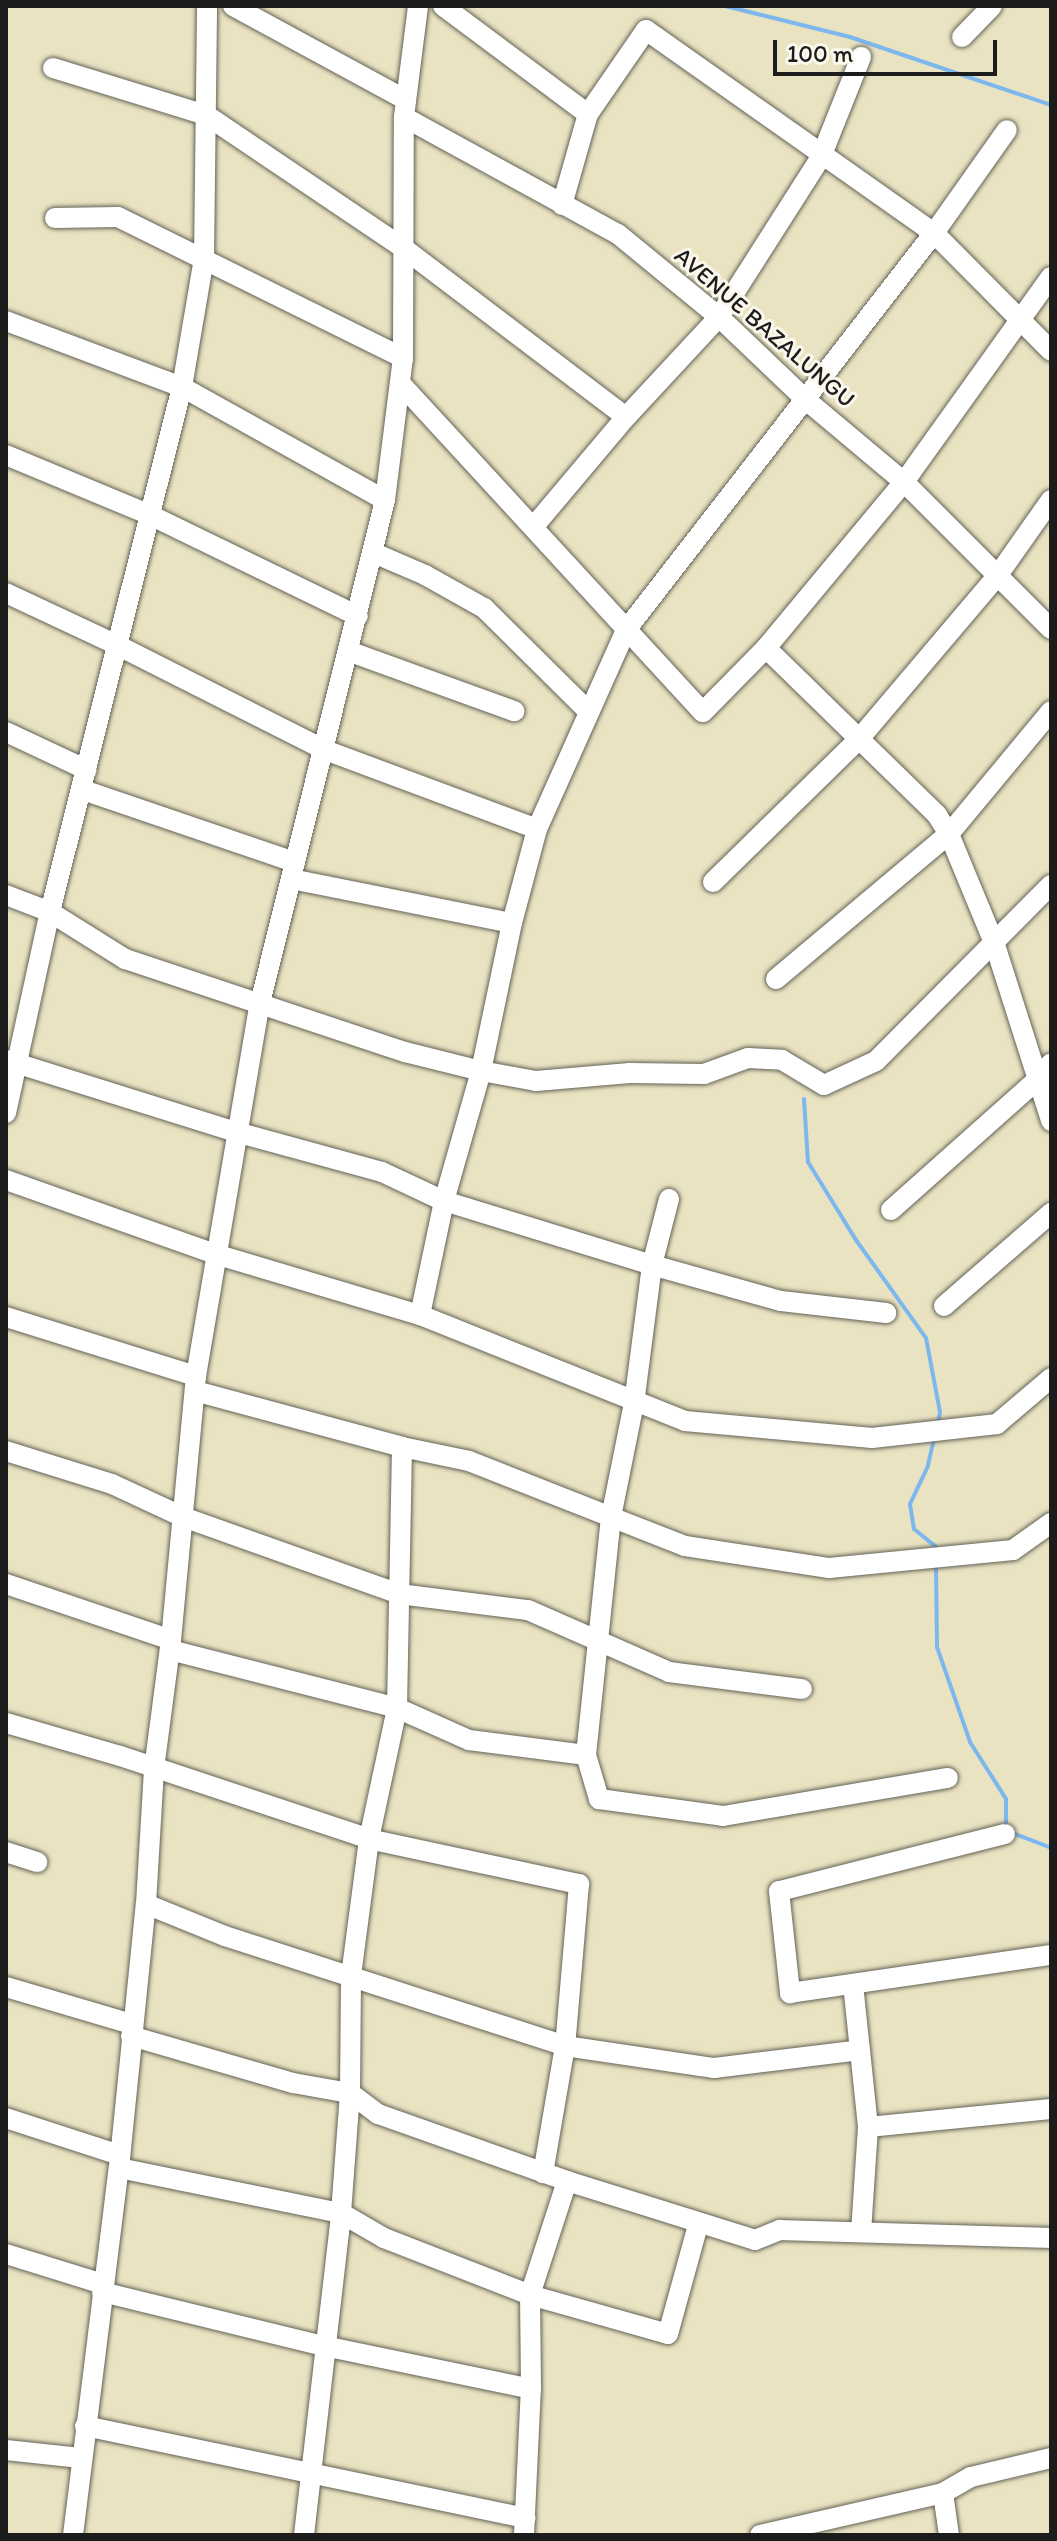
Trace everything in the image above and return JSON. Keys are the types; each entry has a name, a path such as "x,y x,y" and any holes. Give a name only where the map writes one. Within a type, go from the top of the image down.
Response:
{"street":[{"path":"6,1113 11,1062 119,646 182,387 204,258 207,6"},
{"name":"AVENUE BAZALUNGU","path":"233,6 562,205 618,234 719,317 805,399 904,482 1051,629"},
{"path":"73,2535 119,2162 146,1904 154,1769 171,1645 196,1383 215,1254 260,1003 385,500 403,358 405,108 418,6"},
{"path":"443,6 588,114"},
{"path":"962,37 992,6"},
{"path":"562,205 588,114 646,30 821,157 934,233 1051,351"},
{"path":"535,525 626,417 719,317 821,157 861,57"},
{"path":"53,68 206,115 402,247 626,417"},
{"path":"420,1315 444,1201 481,1071 512,923 537,829 581,735 587,710 626,630 934,233 1007,130"},
{"path":"55,218 118,217 403,358"},
{"path":"400,383 535,525 626,630 703,712 766,648 904,482 1051,277"},
{"path":"6,321 182,387 385,500"},
{"path":"6,455 150,515 358,616"},
{"path":"713,882 859,739 998,575 1051,500"},
{"path":"374,553 425,575 484,608 587,710"},
{"path":"6,593 325,750 537,829"},
{"path":"766,648 937,815 949,834 995,945 1051,1121"},
{"path":"348,651 514,711"},
{"path":"776,979 949,834 1051,711"},
{"path":"6,732 85,780 293,870 512,923"},
{"path":"6,895 50,912 125,959 405,1052 481,1071 536,1081 630,1073 704,1074 748,1058 782,1060 824,1085 876,1061 995,945 1051,885"},
{"path":"11,1062 236,1132 382,1172 444,1201 652,1265 781,1301 886,1313"},
{"path":"891,1210 1036,1081 1051,1063"},
{"path":"6,1180 215,1254 420,1315 685,1421 872,1438 997,1424 1051,1378"},
{"path":"669,1199 652,1265 634,1403 611,1517 586,1755 599,1799 723,1816 948,1778"},
{"path":"944,1306 1051,1213"},
{"path":"6,1317 196,1383 402,1447 469,1461 685,1546 829,1568 1013,1550 1051,1523"},
{"path":"304,2535 341,2213 350,2093 351,1976 369,1839 397,1708 402,1447"},
{"path":"6,1451 112,1484 183,1517 399,1594 528,1610 669,1672 802,1689"},
{"path":"6,1584 171,1645 397,1708 469,1740 586,1755"},
{"path":"6,1723 369,1839 579,1884 565,2046 543,2173"},
{"path":"1005,1834 779,1891 790,1993 1051,1955"},
{"path":"6,1852 37,1862"},
{"path":"146,1904 225,1936 565,2046 714,2068 860,2050"},
{"path":"853,1984 868,2127 861,2232"},
{"path":"6,1987 293,2083 350,2093 378,2114 698,2225 755,2240 780,2230 1051,2238"},
{"path":"868,2127 1051,2109"},
{"path":"6,2118 119,2162 341,2213 384,2238 530,2295 668,2334 698,2225"},
{"path":"85,2426 310,2471 524,2526 531,2389 530,2295 567,2181"},
{"path":"6,2254 102,2288 324,2346 531,2389"},
{"path":"6,2450 81,2458"},
{"path":"760,2535 788,2526 943,2493 971,2477 1051,2458"},
{"path":"943,2493 949,2535"}],"waterway":[{"path":"725,6 850,37 1051,105"},
{"path":"804,1099 808,1162 856,1240 926,1338 940,1412 938,1423"},
{"path":"934,1439 928,1466 910,1504 914,1529 936,1547 936,1551"},
{"path":"936,1564 937,1647 970,1742 1006,1799 1006,1826 1015,1834 1051,1848"}]}
